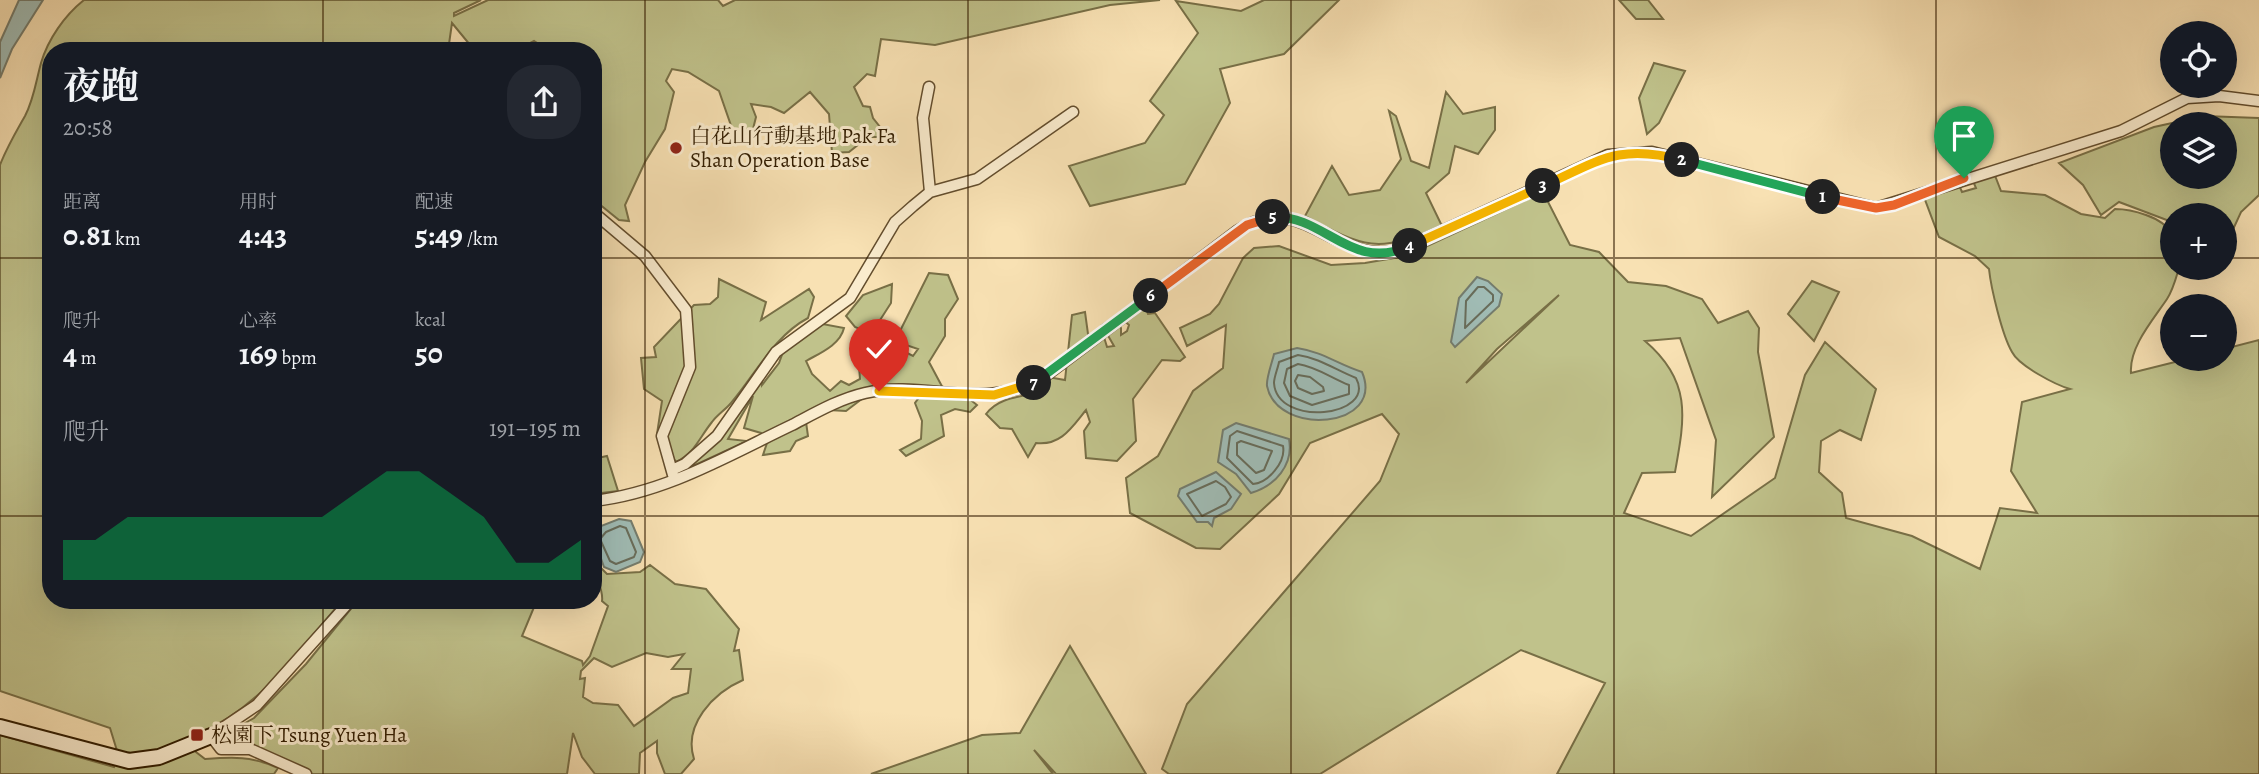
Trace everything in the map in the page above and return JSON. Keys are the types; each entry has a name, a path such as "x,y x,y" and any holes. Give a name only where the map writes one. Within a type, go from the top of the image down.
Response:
{"street":[{"path":"929,87 923,118 930,192"},
{"path":"602,500 624,498 675,482 856,396 891,390 994,395 1027,386 1237,231 1263,218 1296,219 1355,250 1388,253 1608,155 1624,152 1652,152 1876,208 2122,131 2187,99 2219,96 2259,101"},
{"path":"672,470 685,464 717,436 776,352 850,298 895,222 930,192 977,179 1073,112"},
{"path":"602,220 645,256 686,310 690,367 662,436 675,482"},
{"path":"0,727 129,761 159,757 211,736 257,705 343,609"},
{"path":"211,736 221,749 250,749 306,774"}],"green space":[{"path":"84,0 481,0 454,13 454,16 488,0 718,0 723,6 735,0 1160,0 1110,5 935,45 881,39 875,76 867,74 854,87 863,106 870,107 873,118 888,137 868,137 849,152 832,153 829,114 810,92 784,113 771,107 751,104 756,117 752,133 735,137 719,91 688,72 672,69 666,81 674,92 665,129 645,162 625,205 629,221 619,220 602,206 602,42 468,42 452,23 449,42 50,42"},
{"path":"1264,0 1339,0 1284,54 1220,69 1230,103 1185,184 1090,206 1069,166 1145,143 1164,115 1150,101 1198,33 1176,1 1241,11"},
{"path":"1619,0 1648,0 1663,19 1636,19"},
{"path":"42,60 42,609 335,609 260,693 221,723 199,733 196,752 205,759 251,759 278,768 274,774 0,774 0,735 114,767 118,754 110,728 0,691 0,165 28,110"},
{"path":"1654,63 1685,71 1659,123 1647,134 1639,98"},
{"path":"1446,92 1463,114 1495,107 1495,130 1478,154 1455,146 1449,173 1426,193 1442,226 1402,241 1372,244 1342,235 1305,216 1332,166 1349,195 1380,190 1401,159 1389,111 1396,116 1411,161 1429,168"},
{"path":"2237,117 2259,118 2259,195 2241,212 2237,221 2237,203 2160,203 2160,217 2119,202 2101,215 2083,185 2059,163 2160,126 2160,189 2237,189"},
{"path":"1994,173 2001,191 2045,195 2081,214 2105,218 2115,209 2129,210 2160,221 2160,280 2175,280 2169,294 2160,294 2160,308 2138,344 2131,363 2131,373 2160,366 2160,371 2237,371 2237,346 2259,340 2259,774 1557,774 1605,683 1521,650 1320,774 1169,774 1162,769 1187,704 1380,481 1399,434 1382,414 1310,443 1279,494 1220,549 1196,548 1130,513 1126,478 1158,456 1193,391 1223,368 1226,325 1187,346 1180,328 1210,314 1219,304 1243,258 1254,248 1279,246 1331,265 1406,256 1543,192 1570,245 1599,252 1628,282 1666,286 1702,299 1718,323 1748,311 1759,328 1758,352 1774,437 1712,497 1716,440 1680,338 1645,341 1671,371 1678,386 1681,434 1675,472 1642,473 1624,513 1691,536 1775,478 1805,375 1825,342 1876,389 1861,440 1840,430 1821,441 1819,472 1842,493 1846,518 1912,536 1980,569 2000,508 2037,513 2011,471 2022,402 2070,389 2038,374 2016,357 2001,323 1989,269 1975,256 1939,237 1924,197 1959,185 1962,192 1976,188 1973,181","holes":["1559,295 1466,383 1497,349"]},
{"path":"929,273 948,275 958,299 945,319 945,336 929,362 945,392 963,394 977,405 970,412 955,409 941,415 944,436 906,456 900,450 921,439 922,421 915,403 927,387 906,398 871,392 846,411 828,410 806,422 808,436 796,441 790,451 763,455 768,440 761,433 744,428 753,396 728,439 747,441 678,473 739,401 762,379 762,385 779,363 787,341 812,322 844,328 834,344 806,361 812,374 830,391 841,381 849,385 860,379 857,341 880,339 913,356 918,349 903,344 898,335"},
{"path":"719,279 766,302 761,320 809,289 814,297 808,318 775,345 692,450 676,462 657,434 662,401 644,389 641,358 656,357 654,347 694,305 710,304 718,297"},
{"path":"1812,281 1839,292 1814,341 1788,314"},
{"path":"1147,282 1155,290 1162,286 1166,296 1156,306 1146,308 1148,314 1155,313 1185,357 1180,361 1162,360 1133,399 1136,441 1117,461 1086,458 1084,431 1090,422 1086,410 1071,429 1059,438 1052,442 1036,443 1028,457 1012,429 1000,428 986,414 1002,401 1037,393 1048,377 1065,380 1072,315 1085,312 1088,334 1104,337 1107,347 1114,346 1102,325 1113,318 1121,328 1121,335 1127,331 1129,325 1119,316 1141,304 1139,293"},
{"path":"892,284 891,303 871,334 855,327 846,316 863,295"},
{"path":"607,456 618,491 602,493 602,457"},
{"path":"650,565 675,584 706,589 739,629 734,651 739,650 743,680 721,693 703,712 693,734 694,759 681,774 665,774 657,753 657,741 640,753 639,774 595,774 582,757 573,733 567,774 312,774 249,744 224,743 221,737 254,718 306,664 351,609 533,609 522,636 582,661 583,665 590,656 608,606 602,601 602,569 607,574 640,572","holes":["646,653 668,657 684,654 672,669 691,669 688,693 673,698 634,726 618,705 593,703 583,697 585,678 580,679 581,671 594,658 612,667"]},
{"path":"1070,646 1146,774 1056,774 1034,750 1053,774 871,774 982,735 1020,733"}],"water":[{"path":"19,0 43,0 12,49 0,78 0,42"},
{"path":"1477,277 1488,281 1502,294 1499,306 1455,347 1451,342 1459,298"},
{"path":"1297,348 1315,352 1362,372 1365,391 1359,405 1345,415 1327,420 1308,419 1289,413 1275,402 1267,386 1274,354"},
{"path":"1236,423 1289,439 1286,466 1275,480 1251,493 1236,474 1218,462 1223,430"},
{"path":"1216,472 1241,494 1231,509 1214,518 1212,526 1208,522 1197,522 1178,496 1180,489"},
{"path":"619,519 631,521 644,552 640,562 616,572 604,567 602,526"}],"place":[{"name":"白花山行動基地 Pak Fa Shan Operation Base","path":"676,148"},
{"name":"松園下 Tsung Yuen Ha","path":"197,735"}],"route":[{"path":"879,391 986,395 1008,393 1034,383 1237,231 1263,218 1280,216 1296,219 1360,252 1388,253 1405,248 1608,155 1624,152 1652,152 1853,205 1876,208 1894,205 1964,178"}]}
